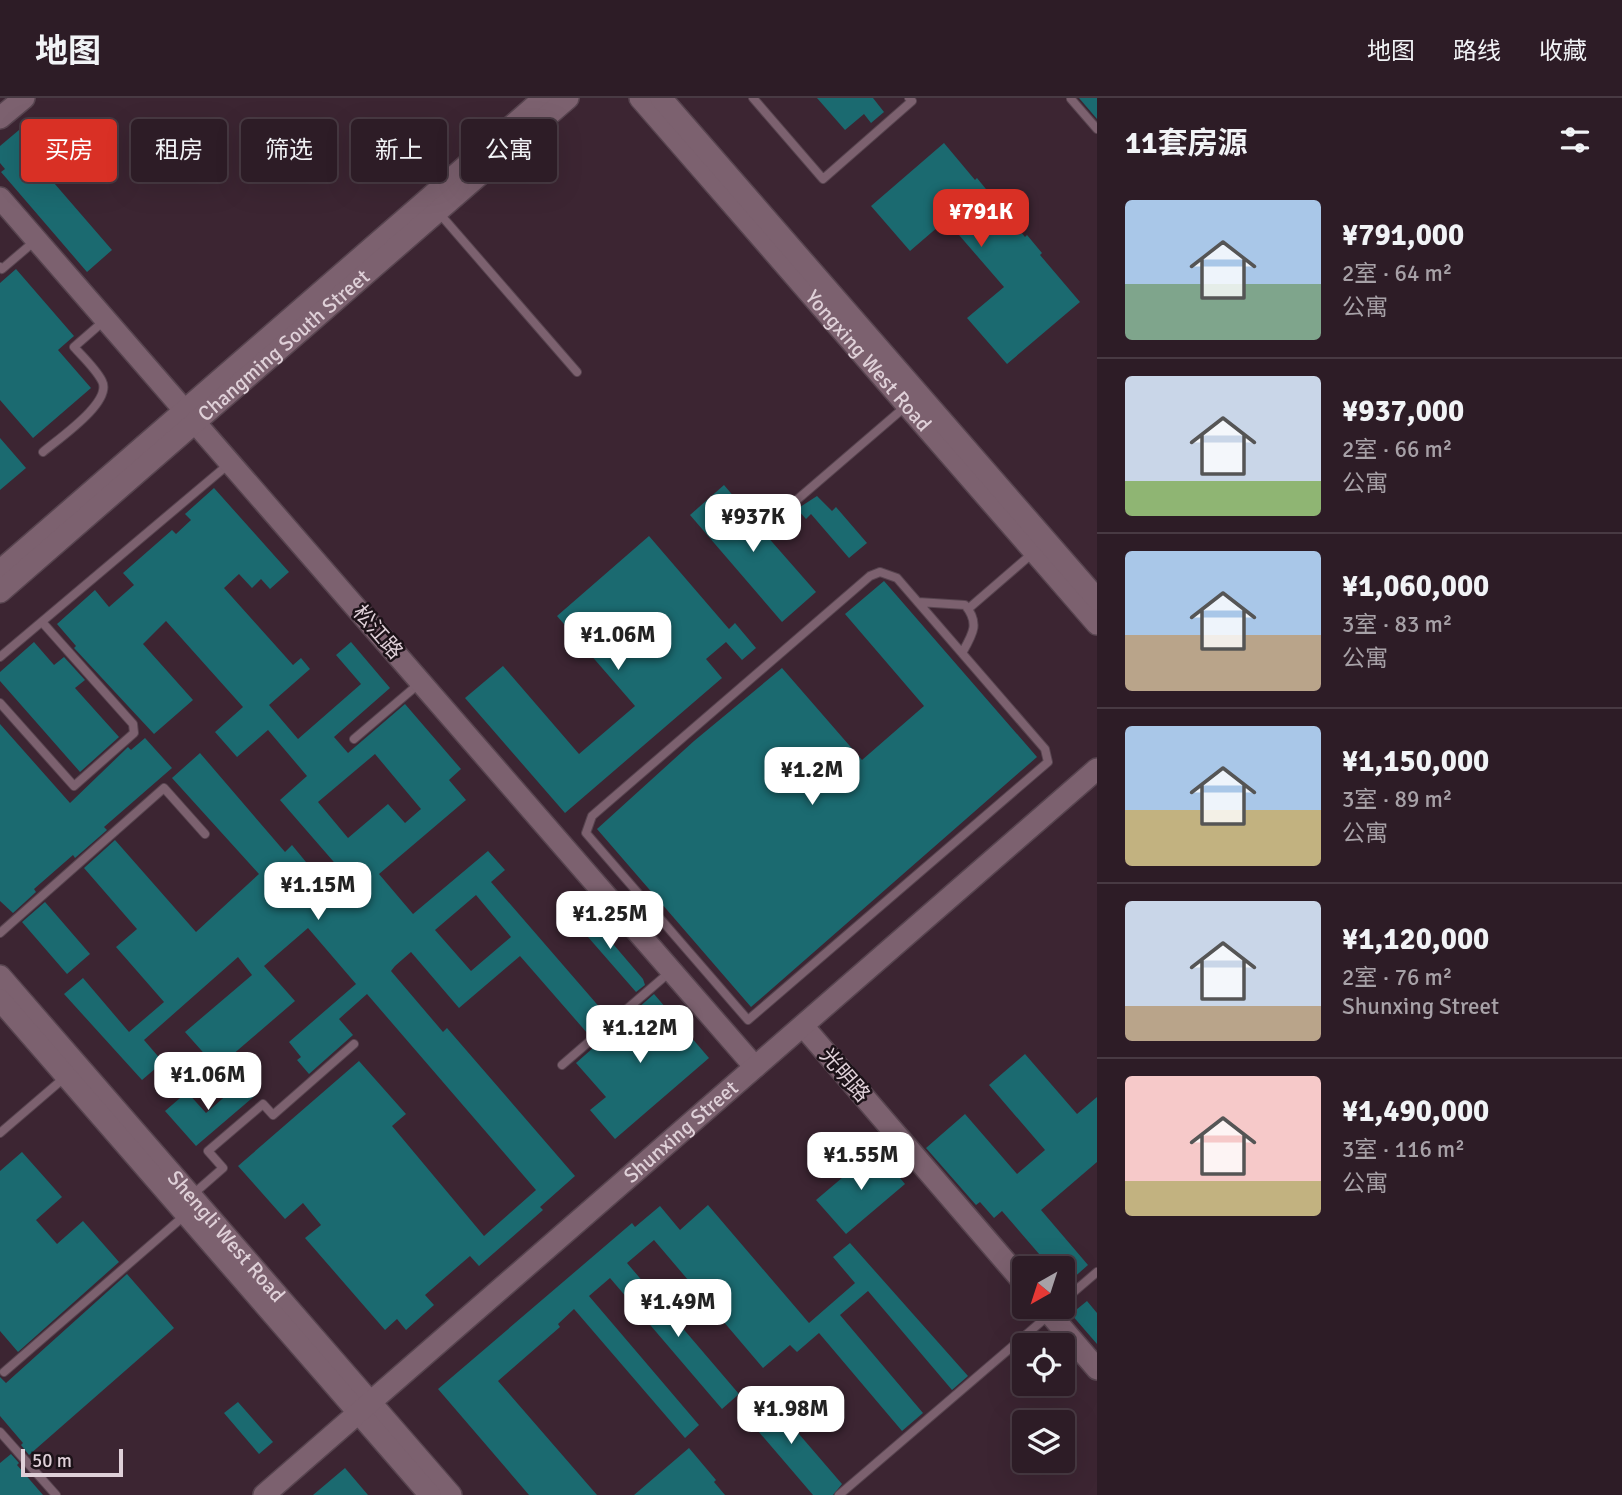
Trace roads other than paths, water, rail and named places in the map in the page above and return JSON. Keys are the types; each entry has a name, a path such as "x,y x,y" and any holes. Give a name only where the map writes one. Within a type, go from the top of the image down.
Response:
{"main road":[{"path":"0,118 24,98"},
{"name":"Changming South Street","path":"0,592 544,98"},
{"name":"Changming South Street","path":"0,571 438,211 568,98"},
{"name":"Yongxing West Road","path":"640,98 1097,624"},
{"name":"Yongxing West Road","path":"661,98 1097,599"},
{"name":"松江路","path":"0,198 755,1067"},
{"name":"Shunxing Street","path":"264,1495 1097,769"},
{"name":"Shengli West Road","path":"0,976 189,1205 365,1407 451,1495"},
{"name":"Shengli West Road","path":"0,1001 66,1076 189,1205"},
{"name":"光明路","path":"803,1026 1012,1269"},
{"path":"1060,1320 1097,1369"},
{"name":"Shengli West Road","path":"365,1407 430,1495"}],"lane":[{"path":"752,98 822,178 912,101 909,98"},
{"path":"1071,99 1097,129"},
{"path":"438,211 577,372"},
{"path":"0,267 2,269 36,240"},
{"path":"43,452 101,402 105,389 102,380 74,347 105,320"},
{"path":"764,529 906,406"},
{"path":"0,657 230,463"},
{"path":"968,609 1034,552"},
{"path":"880,572 897,578 918,602 1045,749 1048,761 748,1020 586,833 592,817 870,576 880,572"},
{"path":"918,602 965,605 975,626 962,653"},
{"path":"0,703 74,786 134,733 132,724 42,622"},
{"path":"354,739 421,682"},
{"path":"0,933 164,788 205,834"},
{"path":"562,1065 671,971"},
{"path":"4,1372 189,1205 223,1168 208,1151 262,1104 273,1115 354,1044"},
{"path":"0,1133 66,1076"},
{"path":"1075,1290 1097,1272"},
{"path":"839,1495 1039,1320"},
{"path":"0,1432 56,1495"}]}
